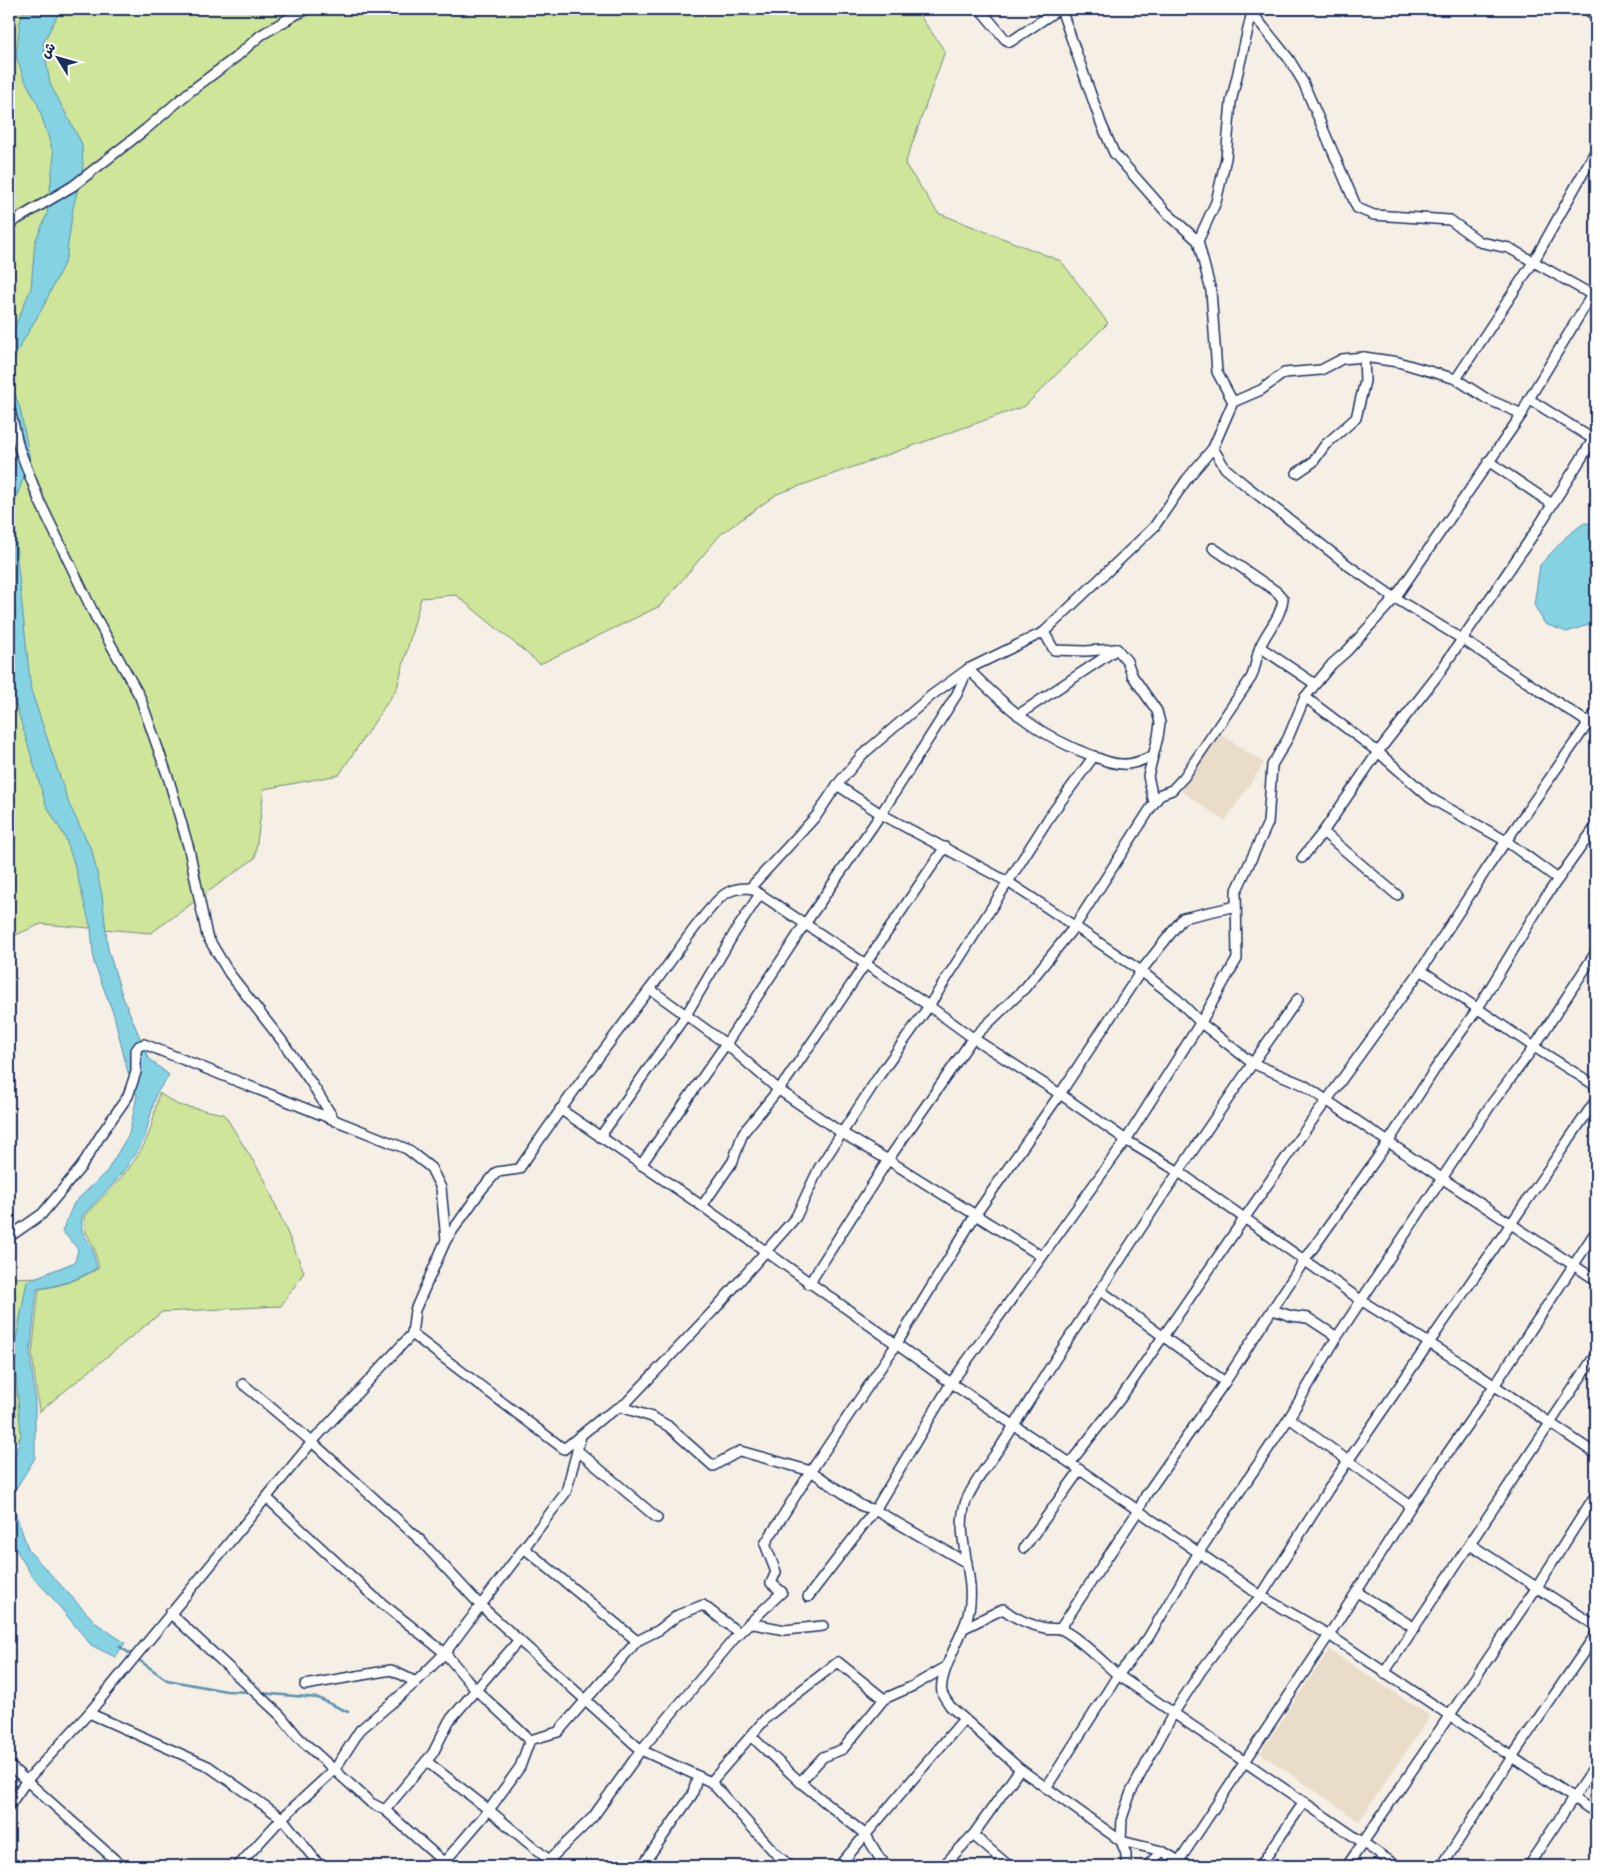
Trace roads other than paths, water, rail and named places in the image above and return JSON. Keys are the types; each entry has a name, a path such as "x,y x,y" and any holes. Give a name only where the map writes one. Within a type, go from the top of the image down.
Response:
{"street":[{"path":"9,224 73,186 261,35 294,15 308,9"},
{"path":"980,9 1005,39 1010,42 1060,9 1094,104 1114,153 1166,212 1198,242 1211,291 1217,372 1233,402"},
{"path":"1586,9 1596,16"},
{"path":"1198,242 1216,202 1226,158 1231,102 1251,10"},
{"path":"808,1597 876,1510 950,1383 1126,1140 1237,959 1236,892 1268,823 1272,765 1288,738 1305,697 1395,598 1522,414 1529,399 1595,294 1510,248 1480,242 1450,220 1374,215 1357,208 1303,82 1289,59 1251,10"},
{"path":"1456,379 1534,261 1596,150"},
{"path":"1296,473 1313,462 1325,445 1356,418 1365,381 1364,357"},
{"path":"750,888 817,815 837,785 862,755 932,695 968,668 1044,632 1154,527 1187,479 1213,448 1233,402 1261,390 1284,373 1322,370 1342,359 1364,357 1398,362 1456,379 1487,399 1522,414"},
{"path":"1302,858 1323,832 1378,752 1437,676 1595,439 1529,399"},
{"path":"9,406 19,448 39,500 95,616 140,697 169,780 189,849 207,936 229,973 282,1041 334,1120"},
{"path":"1213,448 1225,468 1331,553 1395,598 1462,639 1592,726"},
{"path":"1488,461 1552,504"},
{"path":"810,1284 888,1160 973,1038 1025,988 1075,926 1154,802 1161,794 1172,790 1184,777 1254,672 1260,647 1281,611 1283,599 1277,592 1213,548"},
{"path":"1044,632 1054,650 1085,651 1118,648"},
{"path":"1260,647 1315,684"},
{"path":"1018,715 1118,648"},
{"path":"1118,648 1127,661 1132,675 1157,711 1160,723 1148,776 1154,802"},
{"path":"968,668 1002,703 1039,731 1080,752 1102,760 1123,764 1135,763 1152,756"},
{"path":"642,1164 726,1044 805,924 881,814 957,694 968,668"},
{"path":"1305,697 1378,752 1430,798 1506,841 1558,879"},
{"path":"1070,1463 1120,1399 1326,1100 1421,970 1506,841 1592,726 1596,712"},
{"path":"412,1334 564,1449 602,1418 621,1408 669,1359 767,1252 796,1217 818,1168 879,1076 929,1006 1050,816 1094,756"},
{"path":"837,785 881,814 946,847 1008,882 1141,971 1177,1000 1200,1022 1252,1063 1304,1085 1596,1280"},
{"path":"1060,1629 1138,1511 1146,1495 1225,1382 1304,1261 1389,1141 1426,1083 1478,1008 1558,879 1596,826"},
{"path":"1323,832 1397,895"},
{"path":"702,1206 733,1161 743,1133 779,1090 946,847"},
{"path":"9,1806 27,1780 89,1713 312,1442 412,1334 415,1310 446,1240 482,1189 497,1172 519,1169 560,1109 650,989 720,899 730,890 750,888 760,894 1126,1140 1179,1172 1362,1301 1596,1454"},
{"path":"600,1137 686,1015 735,932 760,894"},
{"path":"426,1761 489,1810 549,1864 593,1817 641,1750 739,1633 782,1592 771,1583 776,1572 765,1544 811,1471 896,1345 976,1214 1060,1094 1141,971 1183,918 1236,906"},
{"path":"1046,1788 1118,1675 1148,1638 1199,1552 1289,1418 1337,1337 1490,1106 1534,1047 1596,952"},
{"path":"1421,970 1534,1047 1596,1086"},
{"path":"650,989 726,1044 779,1090 842,1132 1041,1256"},
{"path":"1183,1864 1162,1851 1121,1842 1020,1769 950,1706 942,1692 946,1667 964,1628 969,1614 971,1598 963,1530 966,1501 1100,1290 1252,1063 1298,999"},
{"path":"9,1237 42,1214 81,1167 128,1096 136,1072 136,1050 144,1044 407,1149 431,1168 441,1188 446,1240"},
{"path":"1126,1866 1126,1854 1121,1842 1122,1818 1130,1792 1174,1714 1201,1671 1261,1596 1349,1460 1596,1100"},
{"path":"560,1109 702,1206 950,1383 1070,1463 1261,1596 1329,1635 1596,1813"},
{"path":"1183,1864 1183,1853 1329,1635 1411,1506 1494,1386 1596,1231"},
{"path":"1100,1290 1225,1382"},
{"path":"1273,1310 1291,1316 1308,1318 1337,1337"},
{"path":"1384,1672 1596,1354"},
{"path":"243,1384 312,1442 420,1540 481,1606 641,1750 711,1782 776,1854 790,1866"},
{"path":"621,1408 652,1416 668,1426 713,1466 740,1451 811,1471 862,1506 876,1510 967,1563"},
{"path":"1289,1418 1411,1506"},
{"path":"238,1866 282,1818 335,1769 360,1730 416,1682 446,1653 566,1492 581,1436"},
{"path":"577,1450 657,1518"},
{"path":"1024,1548 1080,1470"},
{"path":"1347,1866 1538,1587 1596,1494"},
{"path":"266,1498 374,1597 446,1653 476,1690 530,1740"},
{"path":"1470,1544 1596,1626"},
{"path":"524,1548 637,1641"},
{"path":"1356,1592 1415,1628"},
{"path":"530,1740 558,1732 637,1641 659,1630 678,1615 703,1605 739,1633"},
{"path":"964,1628 1003,1609 1017,1620 1044,1628 1060,1629 1081,1643 1118,1675 1397,1866"},
{"path":"170,1613 281,1716 298,1737 370,1803 385,1810 445,1865 489,1810 520,1767 530,1740"},
{"path":"749,1623 784,1630 822,1626"},
{"path":"1442,1866 1512,1756 1596,1634"},
{"path":"385,1810 433,1753 449,1721 519,1640"},
{"path":"711,1782 768,1716 838,1662 884,1699"},
{"path":"800,1782 823,1757 843,1748 884,1699 913,1686 946,1667"},
{"path":"305,1685 391,1670 416,1682"},
{"path":"89,1713 208,1766 282,1818 320,1866"},
{"path":"839,1866 964,1719"},
{"path":"751,1736 800,1782 866,1835 880,1859 888,1866"},
{"path":"1528,1866 1596,1764"},
{"path":"9,1766 122,1866"},
{"path":"943,1866 973,1835 1020,1769"},
{"path":"642,1866 692,1795 698,1776"},
{"path":"1260,1866 1304,1802"},
{"path":"973,1835 1009,1866"},
{"path":"1147,1866 1162,1851"}],"water":[{"path":"24,9 61,9 43,43 50,84 82,144 83,168 73,208 66,259 9,370 9,338 31,288 35,242 47,214 54,155 38,105 23,76 16,56 20,22"},
{"path":"9,378 20,408 30,460 14,504 17,558 31,690 69,804 92,851 102,895 108,949 122,995 149,1059 169,1075 156,1094 145,1137 136,1154 114,1183 82,1216 82,1231 92,1248 97,1268 68,1282 37,1289 30,1354 35,1397 35,1458 10,1498 29,1551 96,1623 125,1643 115,1657 91,1645 32,1576 9,1538 9,1474 21,1435 15,1365 16,1340 27,1281 75,1262 78,1249 62,1231 74,1203 107,1171 129,1134 137,1096 127,1069 114,1015 94,963 91,929 74,863 65,837 46,805 9,682"},
{"path":"1584,523 1596,524 1596,614 1591,624 1567,632 1545,624 1534,605 1540,565 1567,536"}],"waterway":[{"path":"119,1646 167,1680 226,1691 252,1692"},
{"path":"260,1693 318,1698 348,1712"}]}
